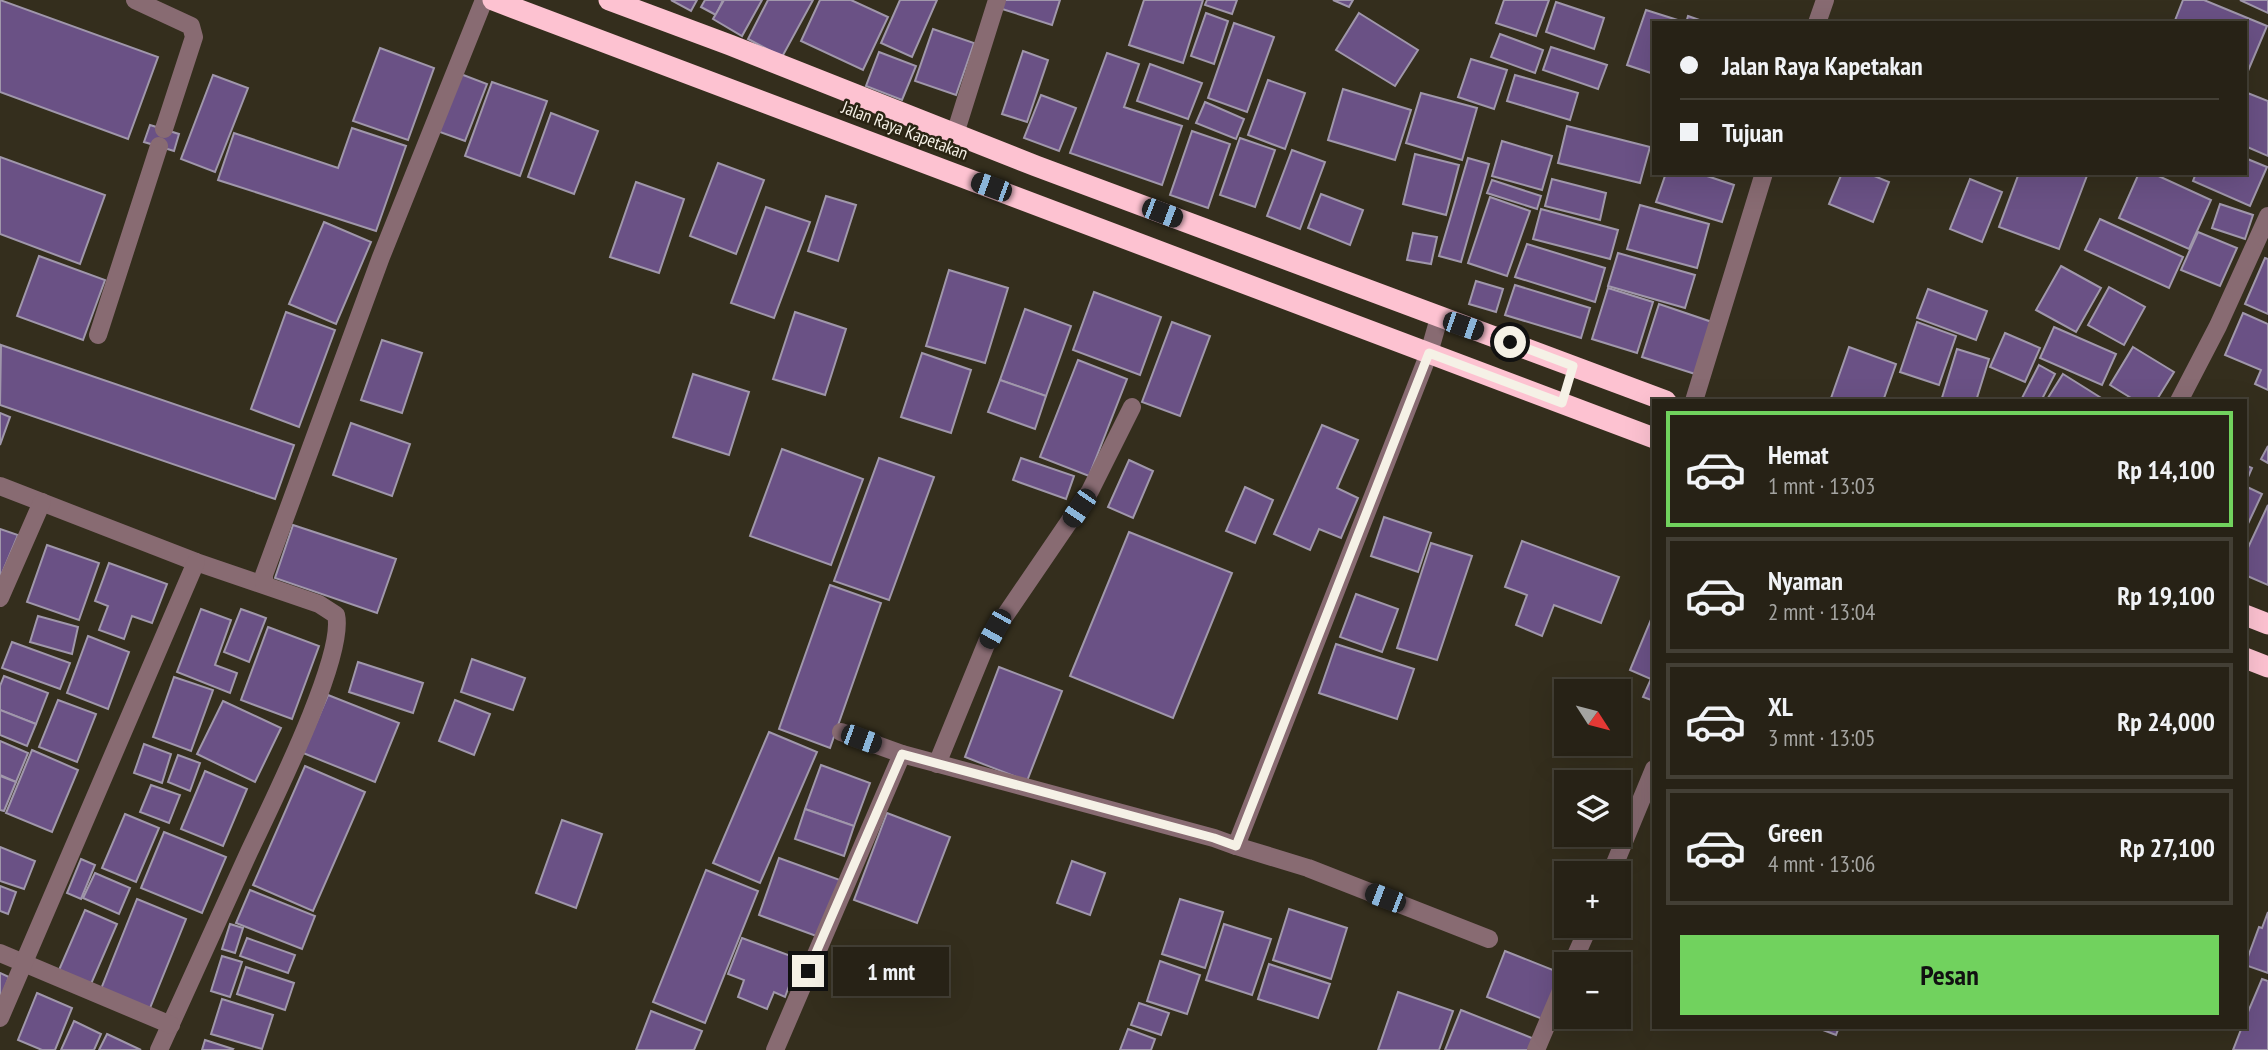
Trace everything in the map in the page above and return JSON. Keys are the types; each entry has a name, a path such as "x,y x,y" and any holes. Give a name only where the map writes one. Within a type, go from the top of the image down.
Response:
{"highway":[{"name":"Jalan Raya Kapetakan","path":"493,0 1649,436"},
{"name":"Jalan Raya Kapetakan","path":"609,0 984,145 1573,366 1652,399"},
{"path":"968,178 984,145"},
{"path":"1562,403 1573,366"},
{"path":"2247,616 2268,624"},
{"path":"2247,659 2268,667"}],"street":[{"path":"98,335 194,37 191,26 135,0"},
{"path":"264,584 264,575 381,257 484,0"},
{"path":"956,134 997,0"},
{"path":"1818,21 1825,0"},
{"path":"1695,399 1763,175"},
{"path":"2180,399 2218,326 2268,216"},
{"path":"1236,846 1429,353 1440,318"},
{"path":"937,764 987,642 1090,491 1132,407"},
{"path":"0,486 196,562 329,608 336,614 339,625 326,673 303,734 159,1050"},
{"path":"0,598 42,502"},
{"path":"0,1018 196,562"},
{"path":"841,732 902,754 1214,838 1308,868 1489,939"},
{"path":"775,1050 902,754"},
{"path":"1616,861 1652,774"},
{"path":"0,953 171,1025"},
{"path":"1536,1050 1554,1007"}],"building":[{"path":"0,0 158,57 128,139 0,92"},
{"path":"671,0 697,0 691,11"},
{"path":"705,0 723,0 716,15 701,7"},
{"path":"724,0 762,0 742,36 713,19"},
{"path":"768,0 813,0 782,57 748,39"},
{"path":"820,0 851,0 888,17 863,70 801,41"},
{"path":"900,0 937,0 912,57 881,43"},
{"path":"998,0 1060,0 1052,25 996,7"},
{"path":"1144,0 1203,0 1183,63 1129,45"},
{"path":"1207,0 1237,0 1232,14 1205,5"},
{"path":"1333,0 1353,0 1349,7"},
{"path":"1504,0 1549,0 1536,36 1496,23"},
{"path":"2183,0 2204,0 2267,26 2247,73 2247,21 2175,21"},
{"path":"2240,0 2268,0 2268,13"},
{"path":"1556,2 1604,18 1594,49 1546,32"},
{"path":"1646,10 1681,21 1652,21 1652,73 1627,65"},
{"path":"1206,13 1228,21 1214,64 1191,56"},
{"path":"1359,13 1418,50 1395,86 1336,50"},
{"path":"1688,16 1702,21 1687,21"},
{"path":"1234,23 1274,37 1247,112 1208,98"},
{"path":"933,29 974,43 956,95 915,81"},
{"path":"1500,34 1543,50 1535,73 1491,57"},
{"path":"1551,47 1607,65 1598,89 1543,70"},
{"path":"380,48 434,68 408,140 353,121"},
{"path":"1023,51 1048,60 1027,122 1002,114"},
{"path":"879,52 916,66 902,100 866,86"},
{"path":"1107,53 1139,64 1124,107 1182,126 1162,185 1070,153"},
{"path":"1471,59 1507,70 1494,109 1458,97"},
{"path":"1150,64 1202,83 1188,119 1137,101"},
{"path":"458,73 487,84 465,141 437,131"},
{"path":"213,75 248,88 215,172 181,159"},
{"path":"1515,75 1578,93 1570,120 1507,101"},
{"path":"1268,80 1305,93 1285,149 1248,135"},
{"path":"492,82 547,101 520,176 465,156"},
{"path":"1343,89 1411,110 1395,160 1328,140"},
{"path":"1421,93 1477,108 1462,160 1406,143"},
{"path":"2247,93 2268,101 2268,156 2247,147"},
{"path":"1041,95 1076,108 1059,151 1024,138"},
{"path":"1205,102 1244,119 1236,139 1196,123"},
{"path":"551,113 598,131 574,194 528,177"},
{"path":"150,125 179,134 174,151 144,142"},
{"path":"1567,126 1650,147 1640,183 1558,163"},
{"path":"352,128 406,146 376,231 218,180 234,133 338,168"},
{"path":"1192,131 1230,144 1208,208 1170,195"},
{"path":"1240,138 1275,150 1255,207 1220,195"},
{"path":"1502,141 1552,156 1542,190 1492,176"},
{"path":"1292,150 1325,162 1300,229 1267,216"},
{"path":"1415,154 1459,165 1446,215 1403,204"},
{"path":"0,157 105,195 80,264 0,234"},
{"path":"1468,158 1489,164 1461,262 1439,256"},
{"path":"2247,159 2267,167 2250,206 2193,181 2195,175 2247,175"},
{"path":"718,163 764,180 736,254 690,236"},
{"path":"1665,175 1704,175 1734,185 1722,222 1656,202"},
{"path":"1841,175 1872,175 1889,182 1873,222 1829,204"},
{"path":"2018,175 2087,175 2059,249 1999,227"},
{"path":"2138,175 2156,175 2211,200 2189,249 2119,218"},
{"path":"1552,179 1606,193 1600,220 1545,206"},
{"path":"1970,179 2002,192 1982,242 1950,229"},
{"path":"1492,180 1541,196 1537,209 1487,193"},
{"path":"636,182 684,199 659,273 610,257"},
{"path":"1321,194 1363,210 1350,245 1308,228"},
{"path":"826,196 856,205 838,261 808,251"},
{"path":"1490,197 1530,211 1507,276 1468,263"},
{"path":"2220,204 2253,215 2245,239 2212,228"},
{"path":"1640,205 1709,224 1697,268 1627,249"},
{"path":"766,207 810,222 774,318 731,303"},
{"path":"1541,209 1618,230 1610,259 1533,239"},
{"path":"2100,219 2183,257 2169,288 2085,250"},
{"path":"324,222 371,242 336,324 289,304"},
{"path":"2198,232 2237,248 2220,286 2181,270"},
{"path":"1413,233 1437,237 1431,264 1407,260"},
{"path":"1527,244 1605,268 1595,302 1515,277"},
{"path":"1618,253 1695,275 1685,308 1608,286"},
{"path":"39,256 105,280 83,340 17,316"},
{"path":"2265,258 2268,259 2268,314 2245,304"},
{"path":"2061,266 2101,288 2076,332 2036,310"},
{"path":"949,270 1008,288 985,363 926,346"},
{"path":"1476,281 1503,289 1496,312 1469,304"},
{"path":"1515,285 1590,308 1581,338 1505,315"},
{"path":"2109,287 2145,307 2124,345 2088,325"},
{"path":"1608,288 1653,302 1637,353 1592,339"},
{"path":"1928,289 1987,311 1976,340 1917,318"},
{"path":"1094,292 1161,317 1140,375 1073,350"},
{"path":"1659,304 1712,322 1695,374 1642,357"},
{"path":"1025,309 1071,326 1046,396 1000,380"},
{"path":"286,312 335,330 299,427 251,409"},
{"path":"795,312 846,329 825,395 773,379"},
{"path":"2243,313 2268,324 2268,390 2255,384 2261,370 2225,355"},
{"path":"1172,322 1210,336 1180,416 1142,402"},
{"path":"1917,322 1956,336 1939,385 1900,372"},
{"path":"2054,327 2116,354 2102,385 2040,358"},
{"path":"2005,333 2040,348 2025,382 1990,367"},
{"path":"382,340 422,353 402,413 361,400"},
{"path":"1,345 294,445 275,499 0,405"},
{"path":"1849,347 1896,364 1884,399 1831,399"},
{"path":"2133,347 2174,372 2157,399 2133,399 2110,385"},
{"path":"1957,349 1989,359 1977,399 1942,399"},
{"path":"922,353 971,370 951,433 901,417"},
{"path":"1078,360 1127,379 1089,476 1040,457"},
{"path":"2039,365 2055,374 2042,399 2022,398"},
{"path":"693,374 749,392 729,455 673,437"},
{"path":"2063,374 2103,399 2047,399"},
{"path":"1000,380 1046,396 1035,429 988,412"},
{"path":"0,413 10,417 0,445"},
{"path":"351,423 410,444 392,496 333,475"},
{"path":"1322,425 1358,440 1337,488 1358,498 1341,538 1319,529 1310,550 1274,534"},
{"path":"2268,446 2268,463 2261,459"},
{"path":"782,449 863,479 831,565 750,536"},
{"path":"879,458 934,477 889,600 834,581"},
{"path":"1021,458 1074,476 1066,499 1013,480"},
{"path":"1129,460 1153,471 1133,518 1108,507"},
{"path":"2247,466 2252,468 2247,479"},
{"path":"1245,487 1273,500 1255,543 1226,531"},
{"path":"2247,487 2262,494 2247,526"},
{"path":"2268,505 2268,585 2247,576 2247,550"},
{"path":"1384,517 1431,533 1418,572 1371,556"},
{"path":"293,525 396,559 377,613 275,578"},
{"path":"0,529 18,535 0,578"},
{"path":"1129,532 1232,573 1173,718 1070,676"},
{"path":"1522,541 1619,577 1601,623 1554,605 1542,636 1516,625 1527,595 1505,587"},
{"path":"1431,543 1472,556 1437,660 1397,648"},
{"path":"47,545 99,563 79,620 27,602"},
{"path":"109,563 167,584 152,623 132,616 124,639 99,630 108,606 95,601"},
{"path":"830,585 881,603 830,748 779,729"},
{"path":"1356,594 1398,609 1382,652 1340,637"},
{"path":"201,609 231,620 215,665 237,673 230,693 177,672"},
{"path":"241,609 266,618 249,662 224,652"},
{"path":"38,616 78,627 72,654 30,642"},
{"path":"1652,617 1652,700 1643,697 1651,679 1630,670"},
{"path":"268,627 319,646 292,719 241,700"},
{"path":"88,636 129,652 108,709 67,693"},
{"path":"12,642 70,663 60,689 2,668"},
{"path":"1336,644 1414,669 1397,719 1319,693"},
{"path":"472,659 525,678 513,710 461,692"},
{"path":"358,662 423,683 413,713 349,692"},
{"path":"999,667 1062,691 1027,781 965,757"},
{"path":"4,676 48,693 36,724 0,710 0,686"},
{"path":"174,677 213,690 191,751 153,737"},
{"path":"328,695 399,723 375,782 303,753"},
{"path":"58,700 96,714 77,762 39,747"},
{"path":"455,700 490,714 474,755 439,741"},
{"path":"223,701 281,728 255,782 197,754"},
{"path":"0,710 36,724 27,746 0,735"},
{"path":"769,732 817,752 760,883 713,863"},
{"path":"0,741 28,753 16,782 0,775"},
{"path":"144,744 171,754 162,783 134,773"},
{"path":"32,750 78,770 52,832 6,813"},
{"path":"178,755 200,763 190,791 168,782"},
{"path":"821,765 870,783 854,826 805,809"},
{"path":"305,766 365,792 313,911 253,885"},
{"path":"205,771 247,789 223,846 181,829"},
{"path":"0,776 16,782 4,811 0,810"},
{"path":"151,785 180,795 169,823 140,812"},
{"path":"805,809 854,826 844,856 795,839"},
{"path":"887,813 950,837 917,923 854,900"},
{"path":"125,814 159,828 136,882 102,868"},
{"path":"562,820 602,834 576,908 536,893"},
{"path":"164,832 226,857 202,913 141,888"},
{"path":"0,847 35,861 24,889 0,881"},
{"path":"779,858 840,880 819,937 759,915"},
{"path":"81,859 95,865 81,899 67,893"},
{"path":"1072,861 1105,873 1090,915 1057,903"},
{"path":"706,870 758,891 705,1023 653,1002"},
{"path":"95,873 130,888 119,914 83,898"},
{"path":"0,886 16,892 8,914 0,911"},
{"path":"250,890 315,916 302,949 236,923"},
{"path":"137,899 186,919 148,1013 99,994"},
{"path":"1180,899 1223,912 1205,968 1162,954"},
{"path":"1289,909 1347,928 1331,979 1273,960"},
{"path":"85,910 117,924 91,984 59,970"},
{"path":"2268,912 2268,973 2247,966 2259,927 2262,928"},
{"path":"230,924 243,928 235,953 222,949"},
{"path":"1224,924 1271,939 1252,995 1206,980"},
{"path":"247,938 295,955 288,973 240,956"},
{"path":"742,938 799,959 785,997 774,992 767,1009 738,997 744,980 728,974"},
{"path":"1505,951 1554,970 1554,997 1545,1020 1487,997"},
{"path":"222,956 242,962 230,997 211,991"},
{"path":"1160,961 1200,975 1187,1014 1147,1001"},
{"path":"1269,964 1330,984 1318,1018 1258,999"},
{"path":"246,967 294,983 285,1010 237,994"},
{"path":"0,973 9,977 0,1001"},
{"path":"2262,979 2268,981 2268,1050 2233,1050 2241,1029 2247,1029 2247,1014"},
{"path":"1398,992 1453,1011 1439,1050 1378,1050"},
{"path":"37,993 72,1008 55,1050 42,1050 18,1040"},
{"path":"222,999 273,1015 262,1049 211,1034"},
{"path":"1139,1003 1169,1013 1161,1035 1131,1025"},
{"path":"1461,1010 1537,1040 1533,1050 1445,1050"},
{"path":"651,1011 702,1031 694,1050 636,1050"},
{"path":"74,1021 101,1034 94,1050 61,1050"},
{"path":"1128,1029 1155,1039 1151,1050 1120,1050"},
{"path":"1820,1029 1838,1029 1836,1035"},
{"path":"107,1034 141,1050 99,1050"},
{"path":"205,1040 233,1049 202,1050"}],"route":[{"path":"808,971 902,754 1236,846 1429,353 1562,403 1573,366 1510,342"}]}
